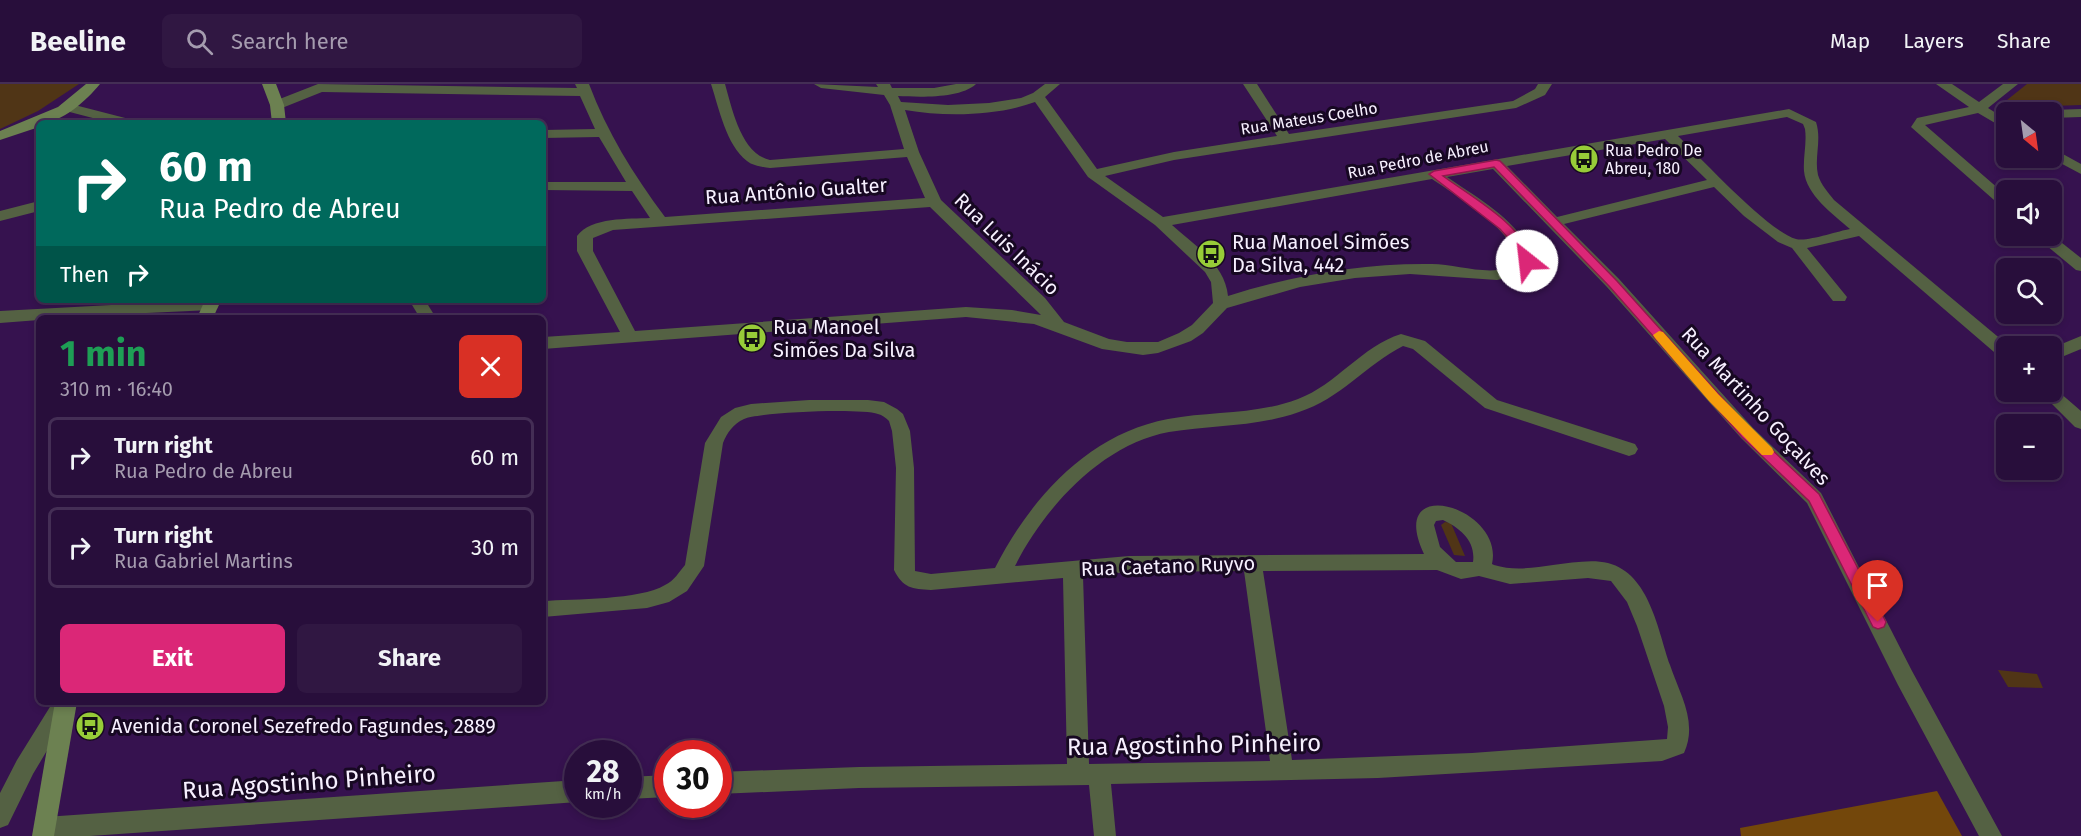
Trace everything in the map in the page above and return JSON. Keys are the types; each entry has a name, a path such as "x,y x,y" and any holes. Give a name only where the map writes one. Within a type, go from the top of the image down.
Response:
{"main road":[{"path":"41,120 67,107 93,84"},
{"path":"269,84 278,120"},
{"path":"0,136 36,122"},
{"path":"44,832 65,705"}],"street":[{"path":"718,84 744,146 750,157 758,162 770,164 912,152"},
{"path":"821,84 886,87 921,93 969,84"},
{"path":"897,105 926,110 1008,104 1038,96 1053,84"},
{"path":"1250,84 1285,138"},
{"name":"Rua Mateus Coelho","path":"1093,174 1174,156 1516,104 1530,99 1540,92 1545,84"},
{"path":"1943,84 1996,119"},
{"path":"1984,112 2011,84"},
{"path":"276,105 326,86 367,90 584,88 606,134 636,187 661,222"},
{"name":"Rua Luis Inácio","path":"886,87 897,105 912,152 934,202 948,218 1039,302 1058,326"},
{"path":"1038,96 1093,174 1160,222 1210,268 1219,282 1221,304"},
{"path":"67,107 117,120"},
{"path":"1996,114 1984,112 1922,121 1918,124 1918,127 1996,194"},
{"name":"Rua Pedro de Abreu","path":"1160,222 1789,113 1809,122 1813,131 1811,175 1816,187 1829,203 1861,231"},
{"path":"2062,114 2081,113"},
{"path":"546,134 606,134"},
{"path":"1668,134 1716,182 1771,231 1787,242 1797,245 1861,231 1996,345"},
{"path":"2062,158 2081,170"},
{"name":"Rua Martinho Goçalves","path":"1496,163 1613,283 1747,433 1814,498 1905,678 1991,836"},
{"path":"546,343 966,312 1027,317 1107,345 1128,349 1161,348 1185,339 1207,322 1221,304 1262,291 1368,272 1420,269 1504,275 1514,273 1526,265 1524,248 1516,238 1434,174"},
{"path":"1554,222 1716,182"},
{"path":"546,186 636,187"},
{"name":"Rua Antônio Gualter","path":"631,338 585,251 585,236 591,231 613,225 934,202"},
{"path":"0,216 36,207"},
{"path":"1797,245 1839,297"},
{"path":"2056,246 2081,266"},
{"path":"47,315 210,308"},
{"path":"0,317 36,315"},
{"path":"1000,577 1010,553 1025,528 1060,491 1111,447 1132,437 1164,427 1253,416 1310,402 1348,378 1378,352 1401,340 1419,345 1491,404 1629,449"},
{"path":"2062,351 2081,342"},
{"path":"2060,402 2081,422"},
{"name":"Rua Caetano Ruyvo","path":"546,609 650,600 672,592 685,582 694,566 714,443 721,427 741,413 762,410 859,405 888,411 896,418 902,430 905,495 904,570 908,577 917,581 1000,577 1129,564 1438,562"},
{"path":"1443,512 1463,520 1472,530 1485,559 1481,568 1472,571 1458,571 1438,562 1427,538 1425,525 1426,519 1443,512"},
{"path":"1252,562 1283,771"},
{"name":"Rua Agostinho Pinheiro","path":"732,782 894,776 1088,775 1438,767 1670,750 1678,740 1676,712 1638,604 1629,586 1620,577 1613,573 1596,571 1512,577 1489,573 1481,568"},
{"path":"1074,569 1088,775 1104,836"},
{"path":"0,817 25,767 63,705"},
{"name":"Rua Agostinho Pinheiro","path":"44,832 564,792"}],"shaded area":[{"path":"0,84 79,84 38,111 0,129"},
{"path":"2027,84 2081,84 2081,105 2062,106 2062,102 2004,102"},
{"path":"1445,522 1451,523 1465,556 1454,555 1441,525"},
{"path":"1998,670 2037,674 2043,688 2008,687"},
{"path":"1937,791 1962,836 1741,836 1740,828"}],"slow traffic":[{"path":"1659,335 1714,398 1767,452"}],"place":[{"name":"Rua Pedro De Abreu, 180","path":"1584,159"},
{"name":"Rua Manoel Simões Da Silva, 442","path":"1211,254"},
{"name":"Rua Manoel Simões Da Silva","path":"752,338"},
{"name":"Avenida Coronel Sezefredo Fagundes, 2889","path":"90,726"}],"route":[{"path":"1527,261 1524,248 1504,226 1434,174 1496,163 1613,283 1747,433 1814,498 1878,622"}]}
